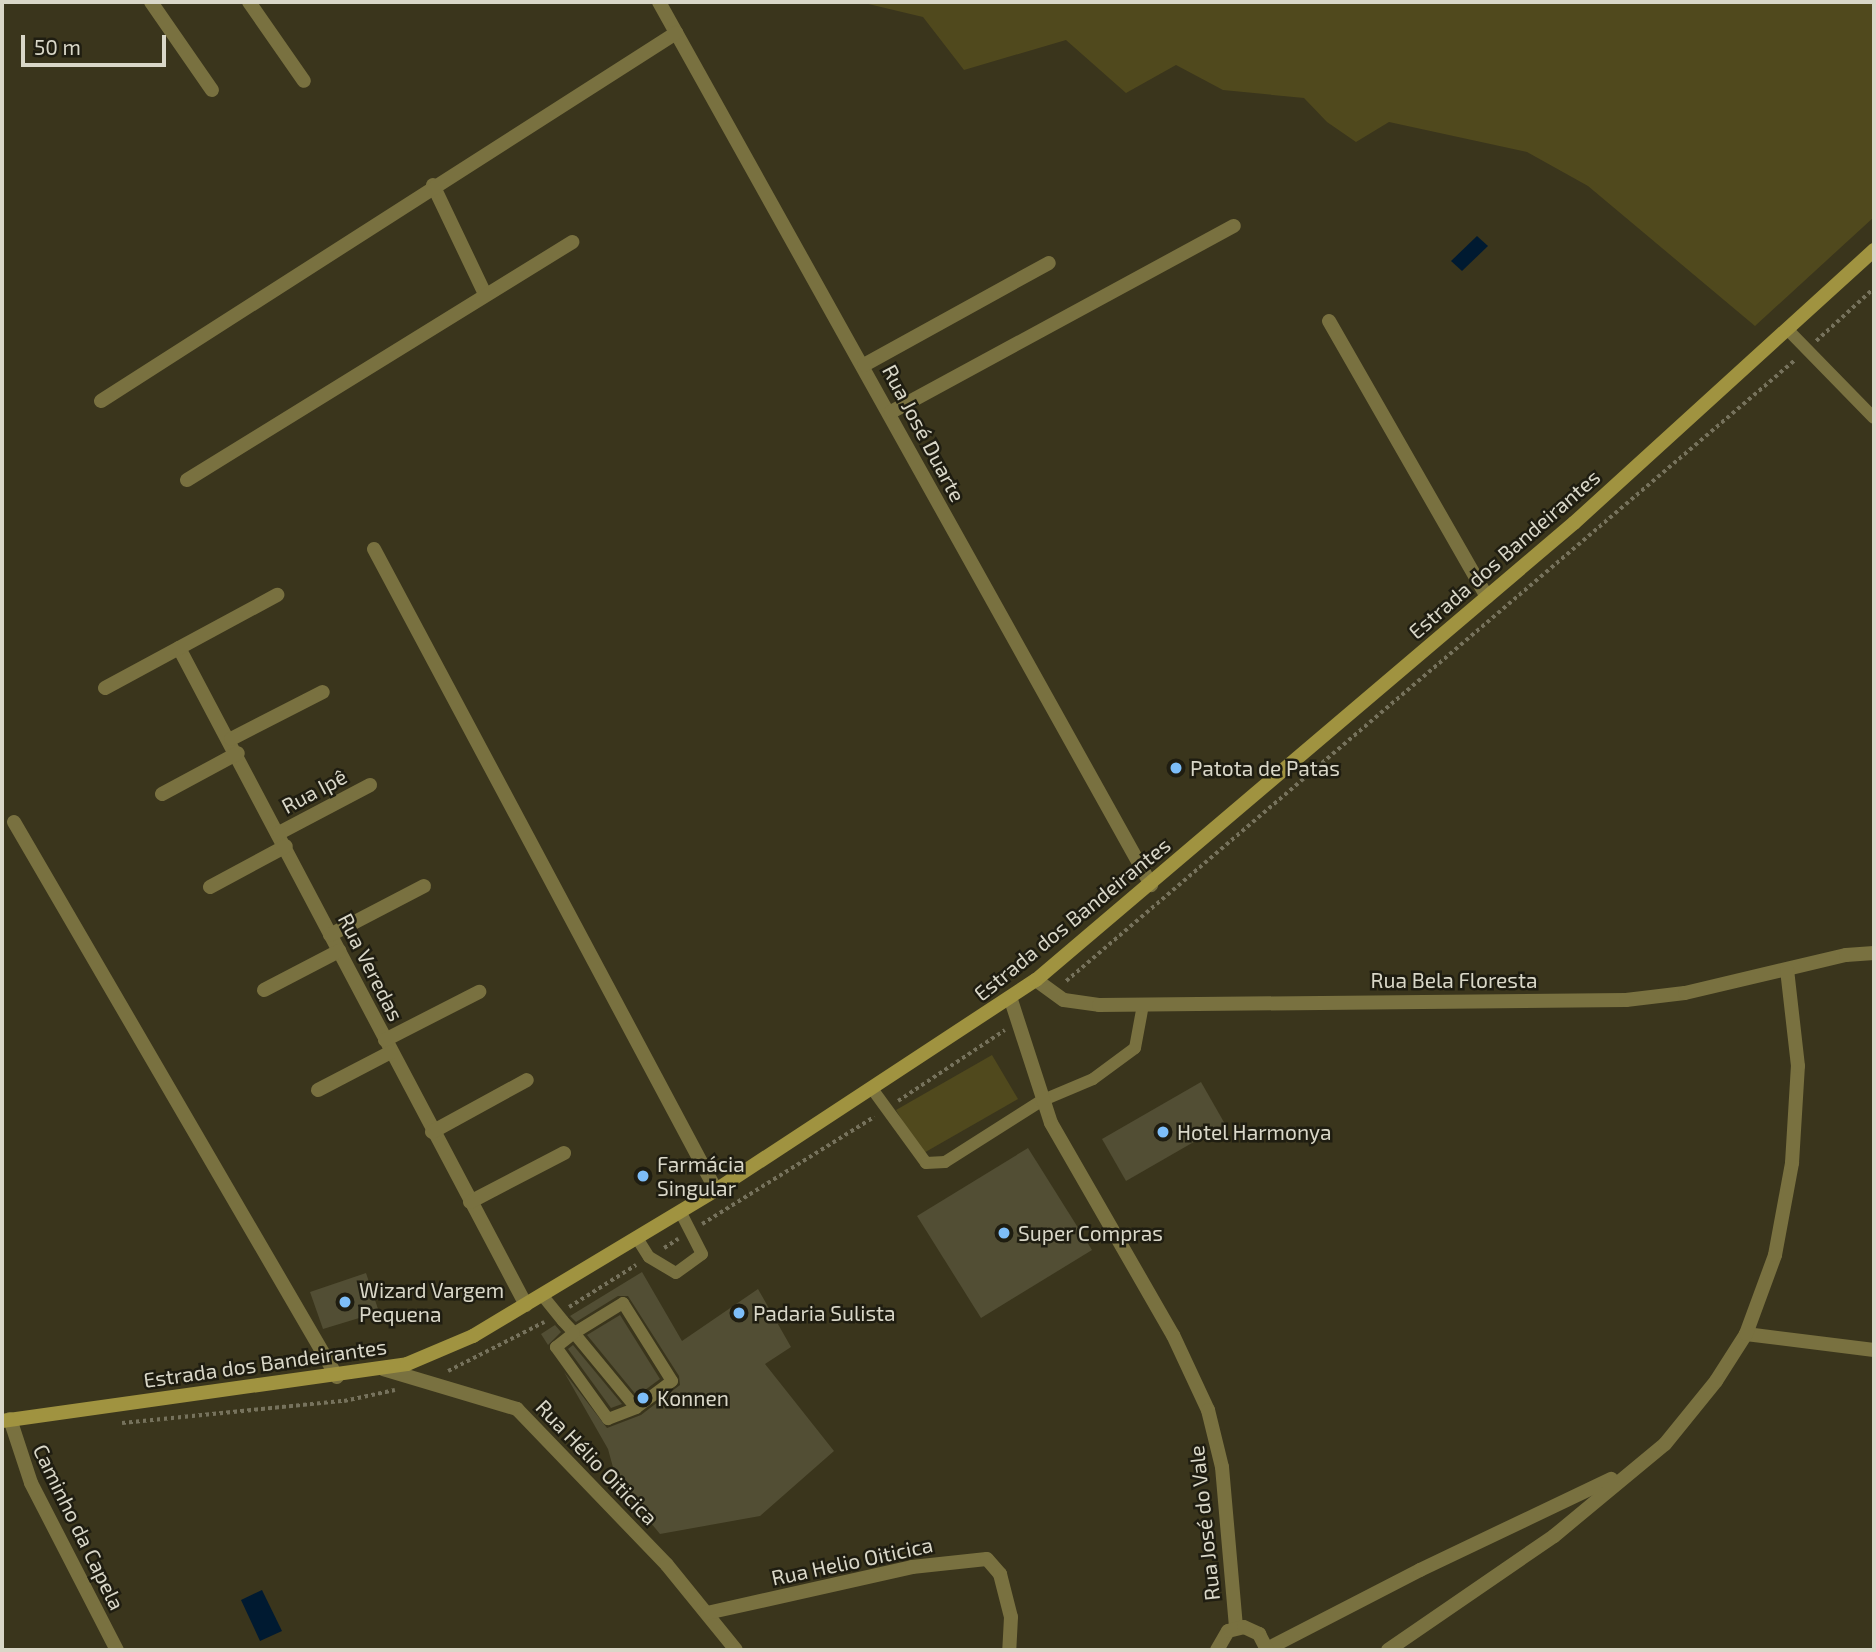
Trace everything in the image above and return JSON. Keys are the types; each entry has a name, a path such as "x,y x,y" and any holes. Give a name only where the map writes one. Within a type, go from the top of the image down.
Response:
{"main road":[{"name":"Estrada dos Bandeirantes","path":"6,1420 337,1377 383,1369 437,1353 526,1305 716,1190 1011,1000 1036,980 1487,597 1874,250"}],"street":[{"path":"151,2 212,90"},
{"path":"249,2 304,81"},
{"name":"Rua José Duarte","path":"659,2 891,412 1151,884"},
{"path":"101,401 433,185 676,33"},
{"path":"433,185 485,294"},
{"path":"891,412 1234,226"},
{"path":"187,480 573,242"},
{"path":"864,365 1049,263"},
{"path":"1329,321 1487,597"},
{"path":"374,549 716,1190"},
{"path":"105,688 277,595"},
{"name":"Rua Veredas","path":"179,648 238,753 432,1132 526,1305"},
{"path":"231,740 323,692"},
{"path":"162,794 238,753"},
{"name":"Rua Ipê","path":"210,887 370,785"},
{"path":"14,822 337,1377"},
{"path":"330,935 424,886"},
{"path":"264,990 339,951"},
{"name":"Rua Bela Floresta","path":"1036,980 1053,992 1078,1003 1143,1005 1626,1000 1685,993 1874,953"},
{"path":"1388,1650 1543,1544 1643,1462 1685,1423 1746,1334 1775,1255 1792,1163 1798,1066 1787,970"},
{"path":"318,1090 479,992"},
{"name":"Rua José do Vale","path":"1011,1000 1021,1019 1041,1101 1173,1335 1208,1410 1222,1467 1236,1627"},
{"path":"432,1132 527,1080"},
{"path":"470,1202 564,1153"},
{"path":"1746,1334 1874,1350"},
{"name":"Rua Hélio Oiticica","path":"383,1369 517,1409 667,1565 736,1650"},
{"name":"Caminho da Capela","path":"6,1420 32,1482 117,1650"},
{"path":"1267,1650 1643,1462"},
{"name":"Rua Helio Oiticica","path":"707,1613 971,1558 987,1559 1000,1574 1013,1631 1009,1650"},
{"name":"Rua José do Vale","path":"1217,1650 1222,1636 1236,1627 1259,1634 1267,1650"}],"lane":[{"path":"1787,329 1874,418"},
{"path":"873,1090 926,1163 945,1162 1041,1101 1093,1079 1135,1048 1143,1005"},
{"path":"637,1238 649,1257 676,1273 702,1254 680,1212"},
{"path":"542,1295 636,1408"},
{"path":"623,1303 672,1381 636,1408 608,1419 556,1347 623,1303"}],"path":[{"path":"1053,992 1808,348 1874,288"}],"shaded area":[{"path":"860,2 1874,2 1874,217 1755,326 1588,186 1527,152 1389,122 1356,142 1327,122 1304,98 1223,90 1176,65 1126,93 1066,40 964,70 923,17"},
{"path":"992,1055 1018,1099 922,1154 896,1110"}],"water":[{"path":"1477,236 1488,246 1462,271 1451,261"},
{"path":"262,1590 282,1631 260,1641 241,1600"}],"building":[{"name":"Hotel Harmonya","path":"1201,1082 1225,1124 1126,1181 1102,1139"},
{"name":"Super Compras","path":"1028,1148 1092,1250 981,1318 917,1216"},
{"name":"Konnen","path":"642,1272 682,1341 758,1289 791,1347 765,1364 834,1451 760,1516 660,1534 617,1482 608,1449 564,1372 607,1428 641,1415 680,1385 679,1376 628,1296 618,1296 576,1322 570,1316"},
{"name":"Wizard Vargem Pequena","path":"366,1273 379,1312 323,1329 310,1292"},
{"path":"620,1315 660,1379 637,1396 587,1335"},
{"path":"555,1325 561,1332 548,1345 541,1334"},
{"path":"573,1345 622,1404 611,1408 568,1349"}],"place":[{"name":"Patota de Patas","path":"1176,768"},
{"name":"Hotel Harmonya","path":"1163,1132"},
{"name":"Farmácia Singular","path":"643,1176"},
{"name":"Super Compras","path":"1004,1233"},
{"name":"Wizard Vargem Pequena","path":"345,1302"},
{"name":"Padaria Sulista","path":"739,1313"},
{"name":"Konnen","path":"643,1398"}]}
